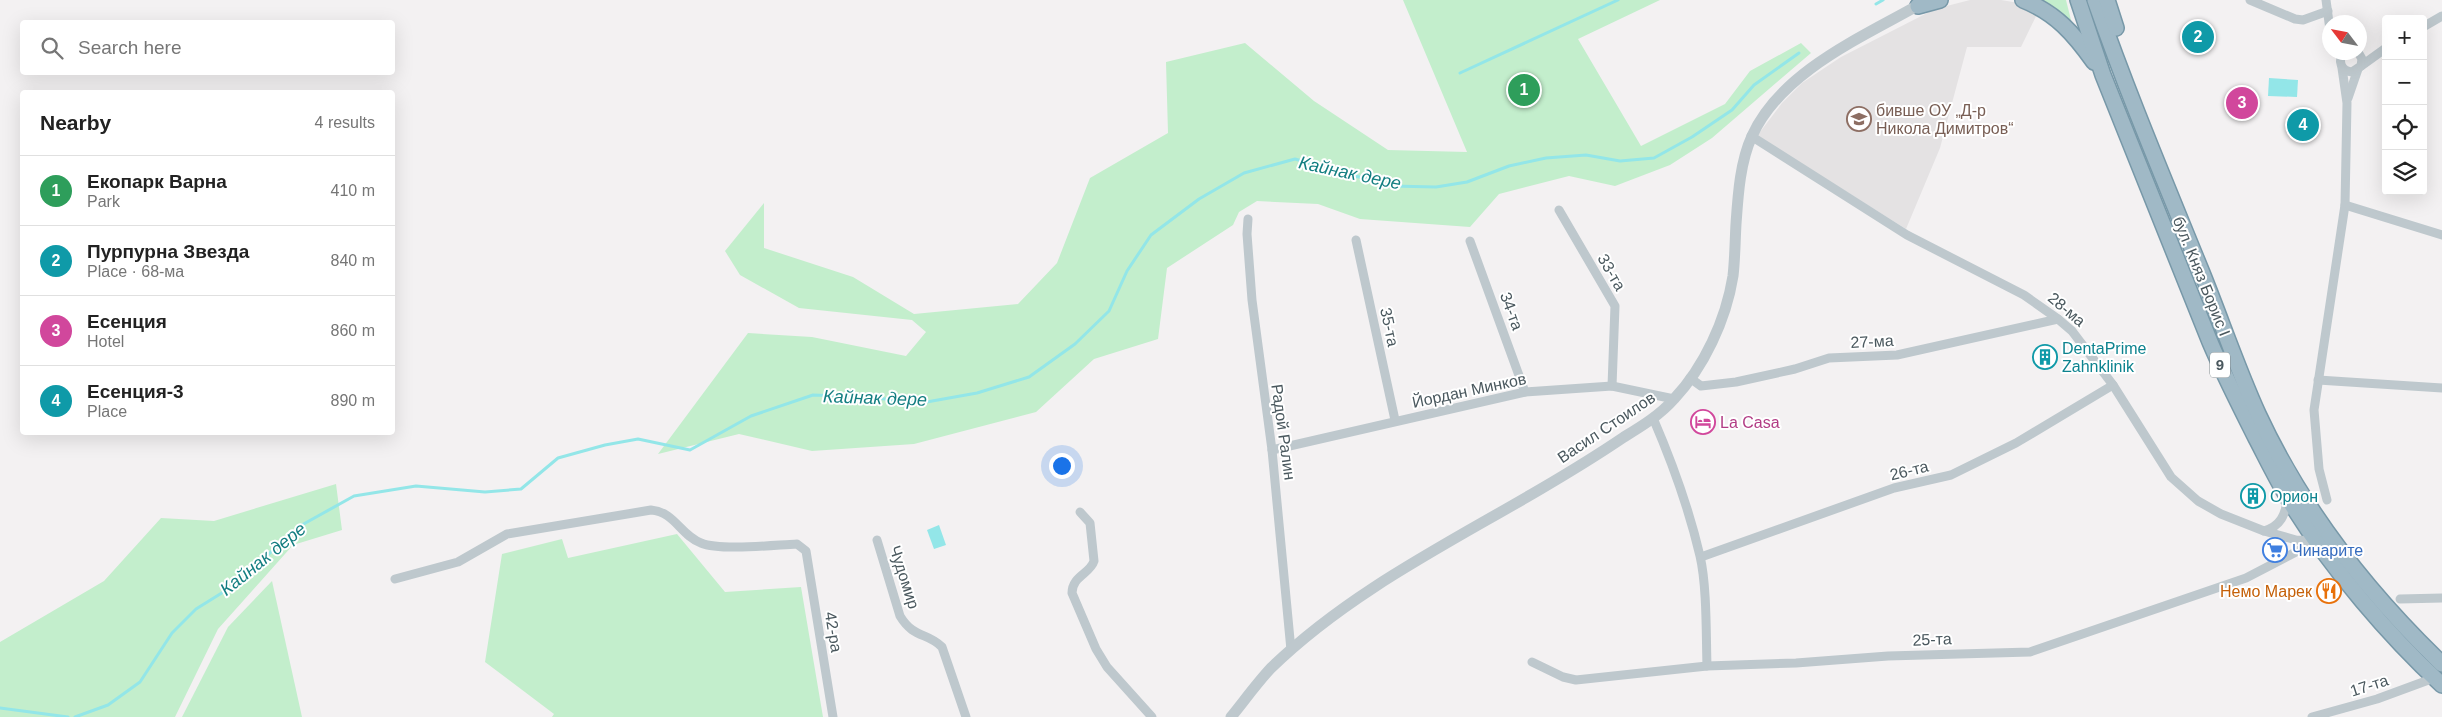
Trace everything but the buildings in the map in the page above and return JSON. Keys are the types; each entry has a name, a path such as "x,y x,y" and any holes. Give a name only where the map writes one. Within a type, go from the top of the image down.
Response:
{"highway":[{"path":"1923,2 1940,0"},
{"path":"2023,0 2044,10 2065,25 2077,38 2103,75"},
{"name":"бул. Княз Борис I","path":"2078,0 2103,75 2147,190 2224,374 2288,498 2317,541 2374,614 2438,682"},
{"name":"бул. Княз Борис I","path":"2095,0 2134,106 2242,378 2277,451 2327,534 2389,610 2442,664"},
{"path":"2107,0 2202,274"}],"street":[{"path":"2250,0 2295,19 2303,20 2328,11"},
{"path":"2326,0 2328,15"},
{"name":"Васил Стоилов","path":"1231,717 1270,670 1291,650 1367,593 1399,572 1594,457 1653,418 1674,399 1690,378 1711,342 1725,311 1733,276 1741,176 1751,136 1778,99 1797,78 1834,52 1923,2"},
{"path":"2328,11 2330,15"},
{"path":"2427,24 2442,16"},
{"path":"2367,52 2382,49"},
{"path":"2342,68 2352,72 2382,51"},
{"path":"2327,500 2319,470 2314,410 2346,205 2347,103 2340,60"},
{"path":"2347,103 2362,60"},
{"name":"28-ма","path":"1751,136 1907,235 2024,295 2058,319 2072,331 2114,385 2171,477 2184,489 2221,514 2264,531 2296,540 2317,541"},
{"path":"2346,205 2442,235"},
{"name":"33-та","path":"1559,210 1615,306 1612,386"},
{"name":"Радой Ралин","path":"1248,218 1247,234 1252,300 1272,450 1291,650"},
{"name":"35-та","path":"1356,240 1395,420"},
{"name":"34-та","path":"1470,241 1525,392"},
{"name":"27-ма","path":"1690,378 1701,386 1736,382 1795,369 1829,358 1897,355 2058,319"},
{"path":"2318,380 2442,388"},
{"name":"26-та","path":"1700,557 1769,535 1894,488 1952,475 2016,443 2114,385"},
{"name":"Йордан Минков","path":"1272,450 1395,420 1525,392 1612,386 1674,399"},
{"path":"1653,418 1665,444 1700,557 1706,624 1707,666"},
{"path":"2264,531 2274,528 2281,521 2285,514 2288,498"},
{"name":"42-ра","path":"395,579 458,562 507,534 651,510 662,511 701,544 717,546 797,544 806,551 833,717"},
{"path":"1080,512 1090,523 1094,561 1093,566 1077,578 1072,586 1072,592 1096,649 1106,667 1152,717"},
{"name":"Чудомир","path":"878,540 900,616 906,627 914,633 937,642 942,647 966,717"},
{"name":"25-та","path":"1532,662 1564,677 1576,680 1707,666 1796,663 1888,656 2030,652 2246,578 2317,541"},
{"path":"2400,599 2442,598"},
{"name":"17-та","path":"2312,717 2438,682"}],"shaded area":[{"name":"бивше ОУ „Д-р Никола Димитров“","path":"1970,0 2001,0 2025,4 2039,10 2021,47 1967,47 1940,148 1906,229 1757,136 1782,103 1802,83 1841,57 1935,9"}],"green space":[{"path":"1403,0 1660,0 1578,39 1641,146 1725,104 1750,71 1801,43 1811,53 1712,138 1670,165 1615,186 1569,176 1499,194 1470,227 1360,219 1318,204 1257,201 1239,212 1233,225 1167,268 1158,339 1094,359 1036,412 914,444 812,451 739,434 658,454 748,333 812,337 906,356 926,332 912,320 799,308 740,275 725,251 764,203 764,248 853,277 914,314 1018,304 1057,263 1090,178 1168,133 1166,62 1245,43 1314,101 1388,150 1467,152"},
{"path":"2034,0 2066,0 2072,24 2070,24"},
{"path":"336,484 342,530 293,545 218,629 175,717 0,717 0,642 104,581 161,518 214,521"},
{"path":"677,534 725,592 801,587 823,717 552,717 554,714 485,662 502,554 562,539 568,558"},
{"path":"272,581 302,717 182,717 228,627"}],"water":[{"path":"2269,78 2298,80 2297,97 2268,96"},
{"path":"939,525 946,545 934,549 927,530"}],"waterway":[{"name":"Кайнак дере","path":"1460,73 1618,0"},
{"name":"Кайнак дере","path":"1876,4 1883,0"},
{"name":"Кайнак дере","path":"75,717 108,705 140,682 172,633 196,609 233,586 300,526 354,496 416,486 485,492 521,489 558,458 605,445 638,439 690,450 751,416 813,395 867,397 921,403 977,393 1029,377 1075,344 1109,311 1127,271 1151,235 1199,199 1244,173 1295,159 1391,186 1436,187 1467,182 1509,166 1546,158 1586,155 1620,161 1654,158 1692,137 1732,110 1754,85 1799,53"},
{"name":"Кайнак дере","path":"0,708 68,717"}],"place":[{"name":"Пурпурна Звезда","path":"2198,37"},
{"name":"Екопарк Варна","path":"1524,90"},
{"name":"Есенция","path":"2242,103"},
{"name":"бивше ОУ „Д-р Никола Димитров“","path":"1859,119"},
{"name":"Есенция-3","path":"2303,125"},
{"name":"DentaPrime Zahnklinik","path":"2045,357"},
{"name":"La Casa","path":"1703,422"},
{"name":"Орион","path":"2253,496"},
{"name":"Чинарите","path":"2275,550"},
{"name":"Немо Марек","path":"2329,591"}]}
